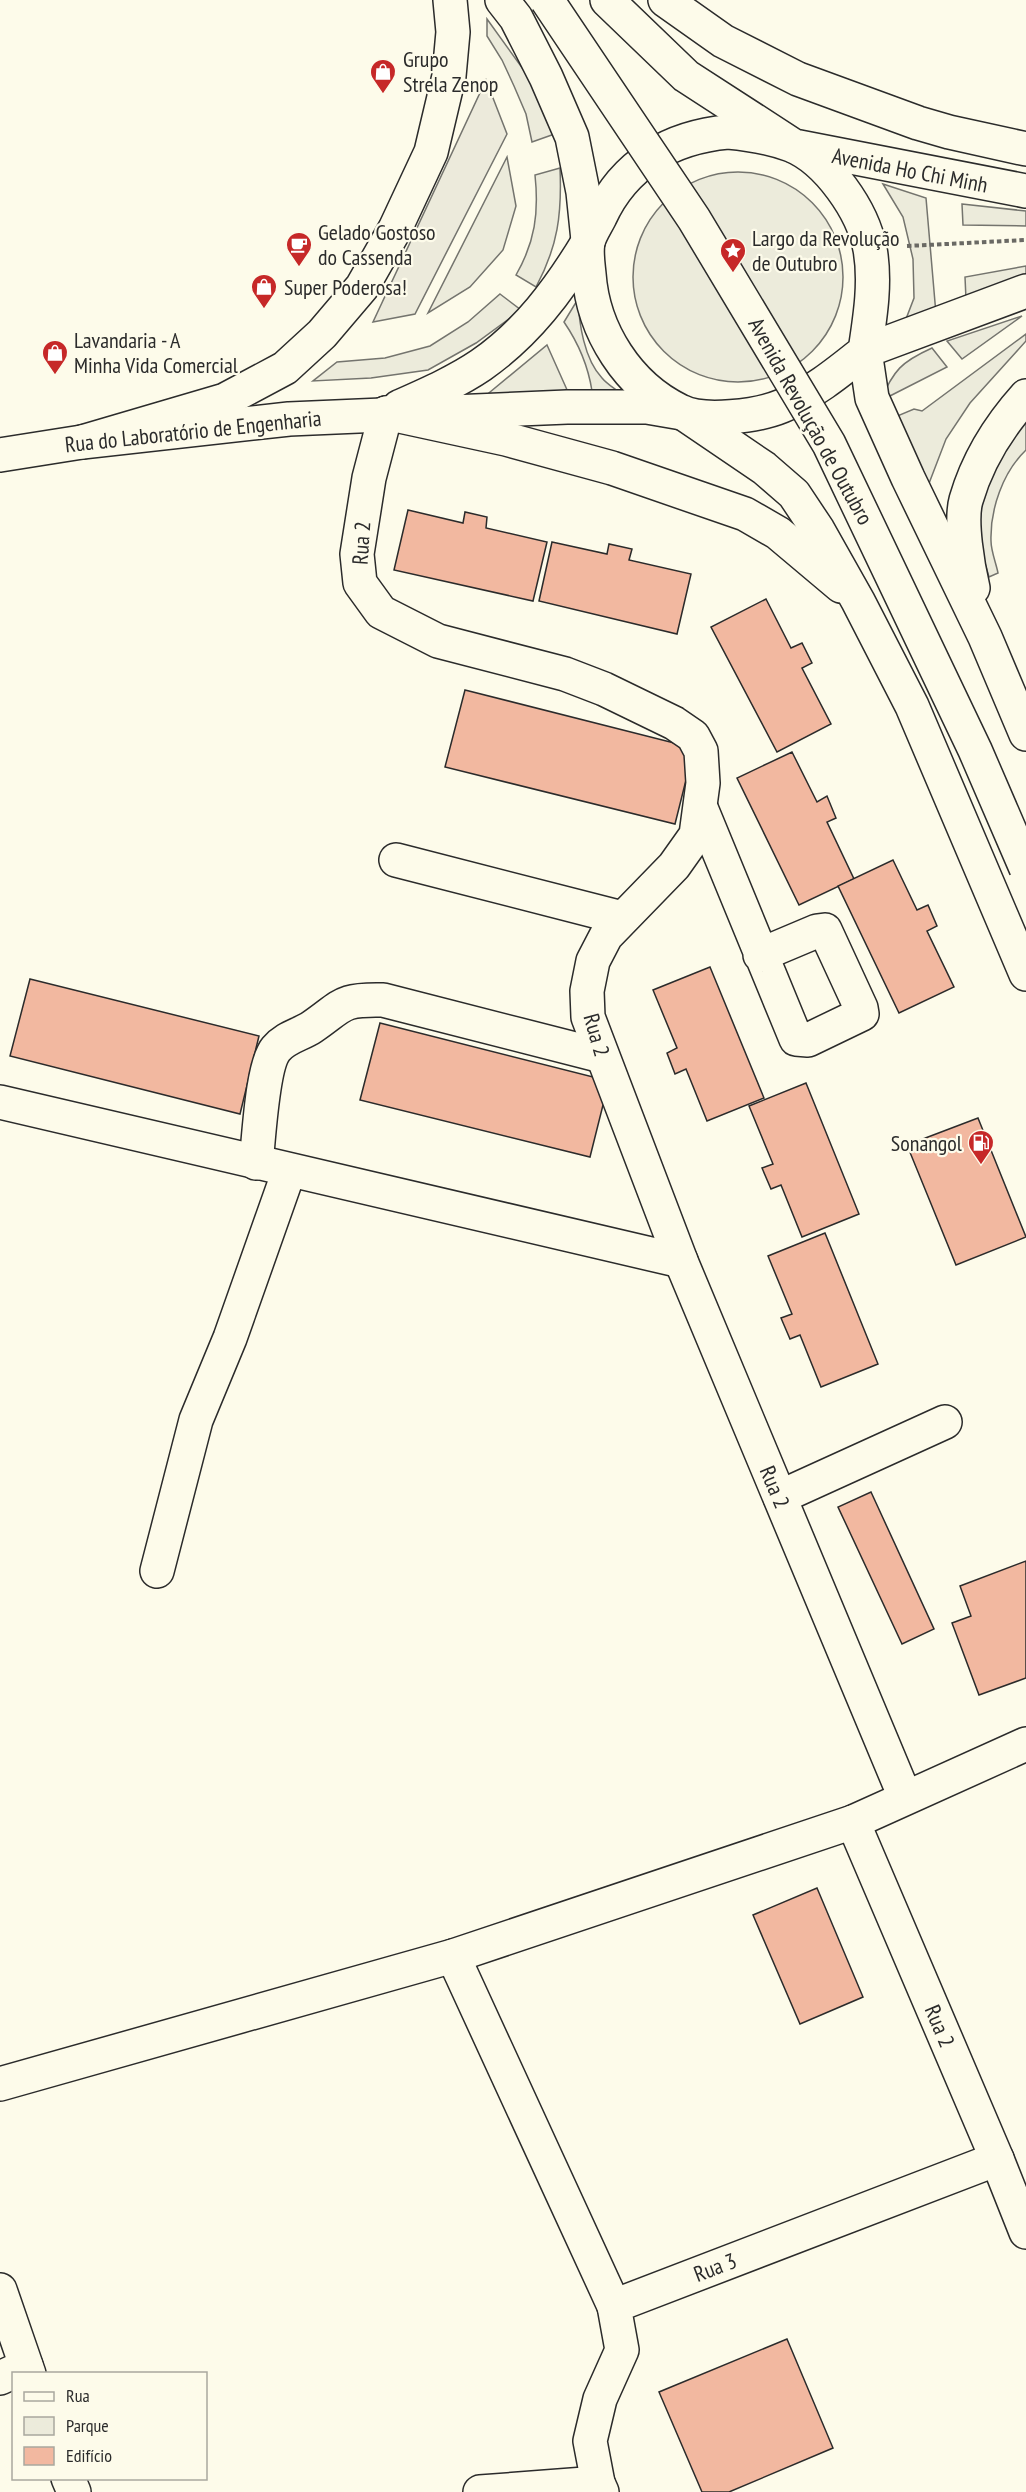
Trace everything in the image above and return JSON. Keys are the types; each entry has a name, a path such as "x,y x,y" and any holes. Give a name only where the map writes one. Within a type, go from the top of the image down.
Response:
{"street":[{"path":"81,442 225,400 235,395 285,368 322,334 355,295 395,229 431,152 449,76 453,32 450,0"},
{"path":"502,0 516,18 572,137 583,192 588,242 588,271 597,318 613,351 637,380 682,413 708,417 734,416 758,414 783,406 818,386 865,351 1026,291"},
{"name":"Avenida Revolução de Outubro","path":"547,0 694,219 829,444 975,750 1026,868"},
{"path":"607,0 686,76 822,166 844,191 859,216 870,248 872,278 865,351 872,398 985,637 1026,734"},
{"path":"665,0 723,41 798,79 928,126 1026,149"},
{"path":"588,242 608,198 639,164 681,140 704,134 728,132 760,135 794,146"},
{"name":"Avenida Ho Chi Minh","path":"794,146 1026,191"},
{"name":"Rua do Laboratório de Engenharia","path":"387,413 480,366 510,342 538,315 565,281 588,242"},
{"path":"985,637 966,558 965,502 987,449 1026,396"},
{"name":"Rua do Laboratório de Engenharia","path":"0,455 81,442 289,418 612,406 647,407 682,413"},
{"path":"387,413 506,439 612,468 745,514 778,533 858,601"},
{"name":"Rua 2","path":"387,413 369,478 357,554 360,583 381,612 438,641 565,674 604,689 674,723 693,736 701,751 701,808 696,835 674,866 645,899 622,918 606,936 593,961 587,991 588,1017 681,1261 905,1797"},
{"name":"Avenida Revolução de Outubro","path":"682,413 764,468 794,494 818,530 858,601 912,706 1026,974"},
{"path":"701,808 760,955"},
{"path":"396,860 622,918"},
{"path":"256,1163 268,1069 275,1050 289,1037 310,1029 343,1004 358,999 382,1000 602,1056"},
{"path":"0,1102 681,1261"},
{"path":"157,1571 196,1420 230,1338 289,1171"},
{"path":"780,1497 945,1422"},
{"path":"0,2084 453,1956 853,1822 1026,1744"},
{"name":"Rua 2","path":"853,1822 1026,2232"},
{"path":"453,1956 614,2306 622,2350 600,2399 590,2441 600,2488 480,2492"},
{"name":"Rua 3","path":"614,2306 997,2159"},
{"path":"0,2290 18,2372"}],"path":[{"path":"904,246 1026,240"}],"green space":[{"path":"487,19 546,101 563,131 532,142 526,114 502,60 487,36"},
{"path":"507,157 516,206 503,250 470,287 428,313"},
{"path":"560,168 557,229 549,258 536,287 516,275 528,251 534,227 535,175"},
{"path":"738,172 758,174 778,180 796,190 812,203 825,219 835,237 841,257 843,277 841,297 835,317 825,335 812,351 796,364 778,374 758,380 738,382 718,380 698,374 680,364 664,351 651,335 641,317 635,297 633,277 635,257 641,237 651,219 664,203 680,190 698,180 718,174"},
{"path":"883,184 926,198 936,314 901,332 914,298 913,259 903,217"},
{"path":"962,204 1026,211 1026,226 963,225"},
{"path":"1026,266 1026,281 966,299 965,277"},
{"path":"500,294 521,310 476,343 428,370 371,378 313,381 337,362 385,358 430,346 468,322"},
{"path":"578,299 581,330 591,361 604,380 620,393 592,391 582,355 564,322"},
{"path":"1022,316 962,359 947,341"},
{"path":"1026,334 1026,341 970,403 946,439 928,486 890,419 914,409 922,411"},
{"path":"547,345 568,392 484,397"},
{"path":"932,348 947,367 880,401 894,374 913,358"},
{"path":"1026,417 1026,450 1005,480 993,516 991,541 998,573 989,577 979,543 978,509 1004,442"}],"shaded area":[{"path":"486,80 507,134 415,314 373,322"}],"building":[{"path":"408,510 463,523 465,512 487,517 486,528 547,542 533,601 394,570"},
{"path":"552,542 607,554 609,544 632,549 629,560 691,574 677,634 539,601"},
{"path":"766,599 791,648 802,643 812,663 802,668 831,724 777,752 711,627"},
{"path":"465,690 694,748 675,824 445,767"},
{"path":"792,752 817,802 827,796 836,818 827,822 854,879 799,905 737,778"},
{"path":"893,860 917,910 928,905 937,926 927,931 954,987 899,1013 838,886"},
{"path":"710,967 764,1098 707,1121 686,1069 675,1074 667,1053 677,1048 653,990"},
{"path":"30,979 259,1036 240,1114 10,1056"},
{"path":"380,1023 609,1081 590,1157 360,1100"},
{"path":"806,1083 859,1214 802,1237 781,1185 771,1189 762,1168 773,1164 749,1106"},
{"path":"978,1118 1026,1237 956,1265 907,1145"},
{"path":"825,1233 878,1364 821,1387 800,1335 790,1339 781,1318 792,1314 768,1256"},
{"path":"871,1492 934,1629 902,1644 838,1507"},
{"path":"1026,1561 1026,1678 979,1695 952,1623 971,1616 960,1586"},
{"path":"817,1888 863,1997 800,2024 753,1915"},
{"path":"787,2339 833,2448 729,2492 702,2492 659,2392"}],"place":[{"name":"Grupo Strela Zenop","path":"383,95"},
{"name":"Gelado Gostoso do Cassenda","path":"299,268"},
{"name":"Largo da Revolução de Outubro","path":"733,274"},
{"name":"Super Poderosa!","path":"264,310"},
{"name":"Lavandaria - A Minha Vida Comercial","path":"55,376"},
{"name":"Sonangol","path":"981,1166"}]}
